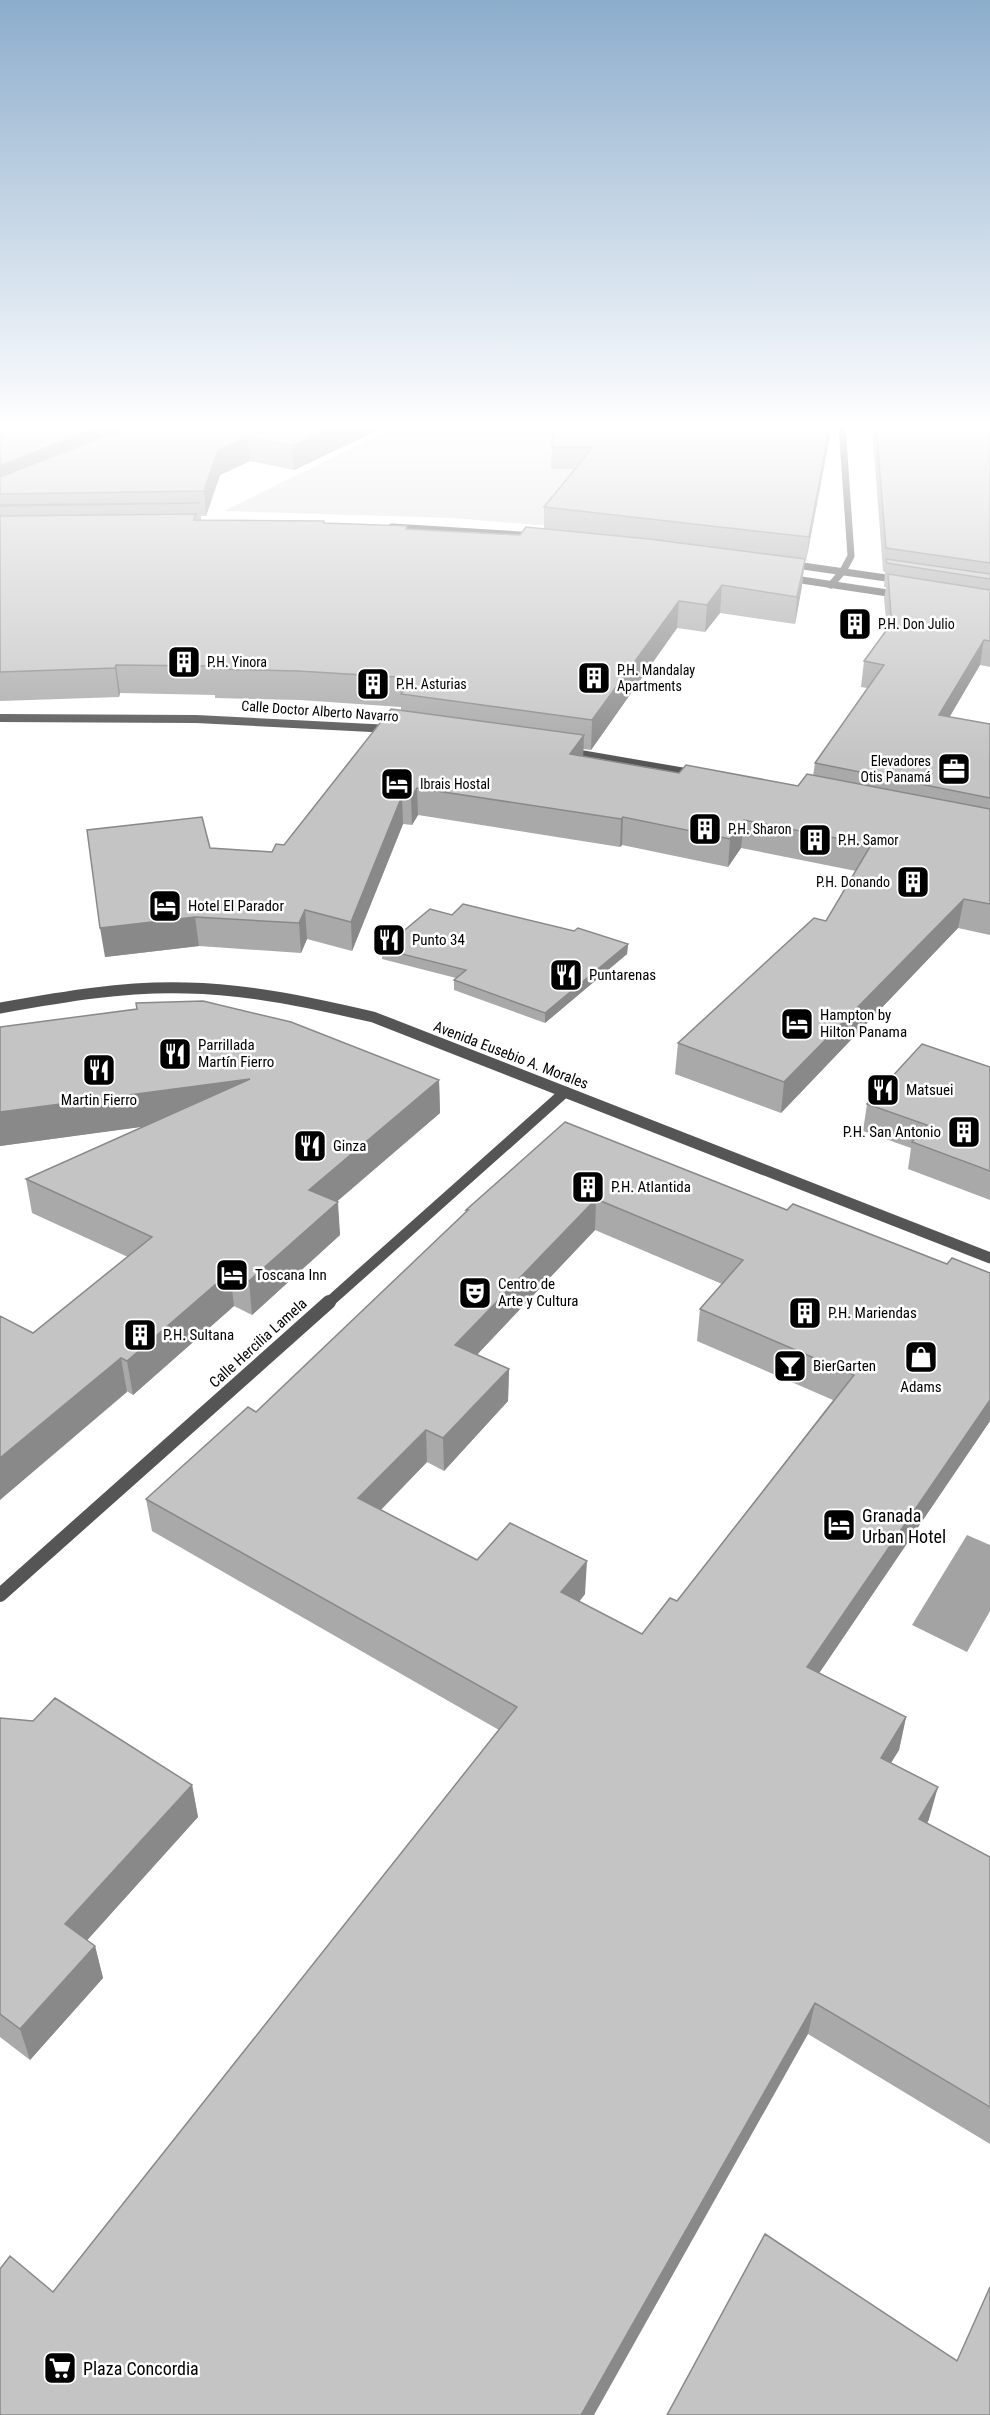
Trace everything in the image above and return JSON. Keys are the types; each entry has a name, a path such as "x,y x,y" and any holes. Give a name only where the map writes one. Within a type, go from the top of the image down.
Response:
{"street":[{"path":"831,585 843,571 851,556 851,538"},
{"path":"777,562 911,581"},
{"path":"784,578 911,597"},
{"name":"Calle Doctor Alberto Navarro","path":"0,718 100,716 239,719 399,730"},
{"path":"559,751 710,777"},
{"name":"Avenida Eusebio A. Morales","path":"0,1008 55,997 140,989 214,989 297,1000 374,1017 990,1258"},
{"name":"Calle Hercilia Lamela","path":"0,1595 565,1092"}],"shaded area":[{"path":"967,1535 990,1545 990,1611 967,1652 912,1625"}],"building":[{"path":"0,538 636,538 805,559 797,597 722,585 707,605 679,601 592,720 401,694 413,678 298,671 212,669 214,666 116,665 115,668 0,672"},
{"path":"885,538 990,538 990,563 886,548"},
{"path":"886,559 990,574 990,579 887,563"},
{"path":"888,574 990,590 990,641 984,640 939,715 990,724 990,798 815,763 884,665 864,661 896,617 891,616"},
{"path":"391,709 584,735 570,754 679,773 686,765 798,786 807,774 990,809 990,904 964,899 784,1082 678,1043 814,918 826,921 871,845 744,820 730,839 623,817 621,819 417,788 411,797 402,796 351,922 305,910 299,923 195,917 100,928 87,830 202,817 210,848 272,852 276,844 284,845"},
{"path":"463,904 574,931 578,928 628,944 545,1013 454,980 466,970 382,949 430,909 452,915"},
{"path":"203,1001 291,1022 439,1080 309,1190 338,1202 249,1281 230,1272 127,1361 121,1358 0,1458 0,1316 33,1333 152,1237 26,1179 250,1079 0,1112 0,1027 137,1009 136,1003"},
{"path":"922,1044 990,1067 990,1171 912,1142 927,1125 867,1104"},
{"path":"565,1122 787,1210 793,1204 947,1264 952,1258 990,1273 990,1400 807,1667 906,1717 881,1758 938,1787 919,1819 990,1857 990,2107 815,2003 581,2415 0,2415 0,2269 10,2256 53,2292 517,1707 146,1499 248,1407 256,1412 468,1210 466,1210","holes":["596,1199 743,1260 700,1309 854,1375 677,1601 670,1598 642,1634 561,1592 587,1561 510,1523 477,1560 358,1498 426,1430 443,1438 509,1369 455,1345"]},
{"path":"55,1698 192,1785 65,1924 95,1946 20,2029 0,2014 0,1718 33,1721"},
{"path":"765,2234 957,2361 990,2287 990,2415 667,2415"}],"place":[{"name":"P.H. Don Julio","path":"855,624"},
{"name":"P.H. Yinora","path":"184,662"},
{"name":"P.H. Mandalay Apartments","path":"594,678"},
{"name":"P.H. Asturias","path":"373,684"},
{"name":"Elevadores Otis Panamá","path":"954,769"},
{"name":"Ibrais Hostal","path":"397,784"},
{"name":"P.H. Sharon","path":"705,829"},
{"name":"P.H. Samor","path":"815,840"},
{"name":"P.H. Donando","path":"913,882"},
{"name":"Hotel El Parador","path":"165,906"},
{"name":"Punto 34","path":"389,940"},
{"name":"Puntarenas","path":"566,975"},
{"name":"Hampton by Hilton Panama","path":"797,1024"},
{"name":"Parrillada Martín Fierro","path":"175,1054"},
{"name":"Martin Fierro","path":"99,1070"},
{"name":"Matsuei","path":"883,1090"},
{"name":"P.H. San Antonio","path":"964,1132"},
{"name":"Ginza","path":"310,1146"},
{"name":"P.H. Atlantida","path":"588,1187"},
{"name":"Toscana Inn","path":"232,1275"},
{"name":"Centro de Arte y Cultura","path":"475,1293"},
{"name":"P.H. Mariendas","path":"805,1313"},
{"name":"P.H. Sultana","path":"140,1335"},
{"name":"Adams","path":"921,1357"},
{"name":"BierGarten","path":"790,1366"},
{"name":"Granada Urban Hotel","path":"839,1525"},
{"name":"Plaza Concordia","path":"60,2368"}]}
